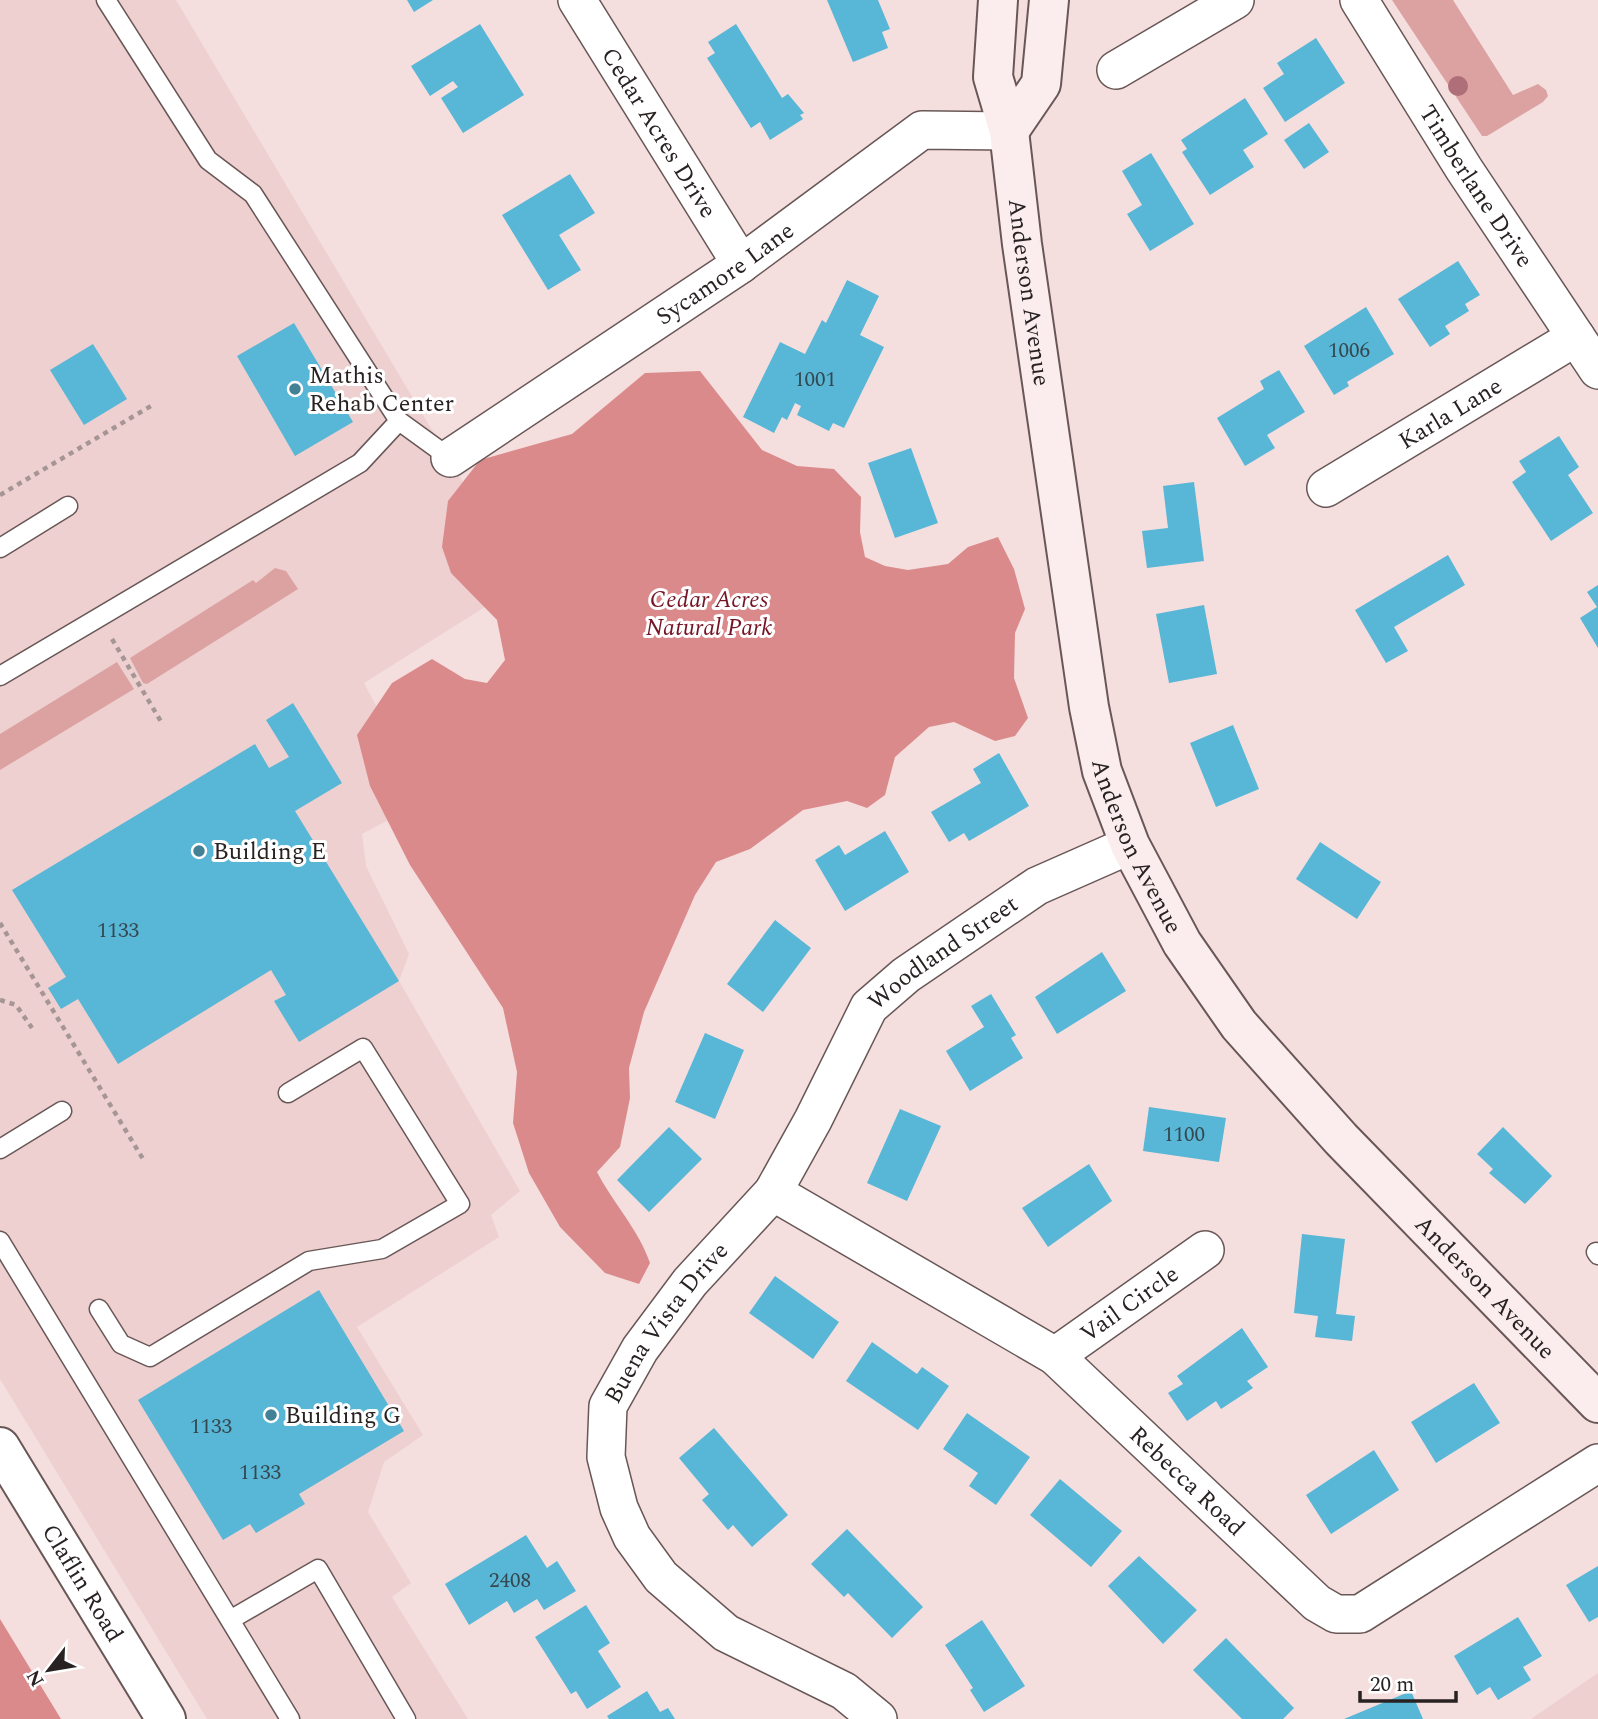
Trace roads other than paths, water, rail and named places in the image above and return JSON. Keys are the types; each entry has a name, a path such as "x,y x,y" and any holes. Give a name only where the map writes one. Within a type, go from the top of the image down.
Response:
{"main road":[{"name":"Anderson Avenue","path":"998,0 993,77 1009,131 1021,244 1089,707 1102,771 1130,845 1182,943 1239,1025 1341,1139 1598,1402"},
{"path":"1009,131 1041,84 1049,0"}],"street":[{"name":"Cedar Acres Drive","path":"576,0 741,264"},
{"path":"1116,70 1235,0"},
{"name":"Timberlane Drive","path":"1359,0 1464,169 1598,370"},
{"name":"Sycamore Lane","path":"450,458 741,264 922,130 1009,131"},
{"name":"Karla Lane","path":"1326,488 1576,337"},
{"name":"Woodland Street","path":"773,1192 813,1121 869,1007 906,975 1037,886 1130,845"},
{"name":"Rebecca Road","path":"773,1192 1055,1356 1317,1603 1336,1614 1360,1614 1598,1463"},
{"name":"Buena Vista Drive","path":"773,1192 690,1282 640,1349 608,1406 606,1457 619,1508 632,1537 662,1577 726,1633 844,1691 878,1719"},
{"name":"Vail Circle","path":"1055,1356 1205,1250"},
{"name":"Claflin Road","path":"0,1447 166,1719"}],"lane":[{"path":"106,0 208,159 253,194 399,421 450,458"},
{"path":"0,676 360,463 399,421"},
{"path":"0,548 68,506"},
{"path":"99,1309 121,1344 150,1357 310,1261 382,1249 460,1204 363,1048 288,1093"},
{"path":"0,1149 62,1111"},
{"path":"0,1241 290,1719"},
{"path":"230,1620 318,1569 406,1719"}],"place":[{"name":"Mathis Rehab Center","path":"295,389"},
{"name":"Building E","path":"199,851"},
{"name":"Building G","path":"271,1415"}],"park label":[{"name":"Cedar Acres Natural Park","path":"709,613"}]}
